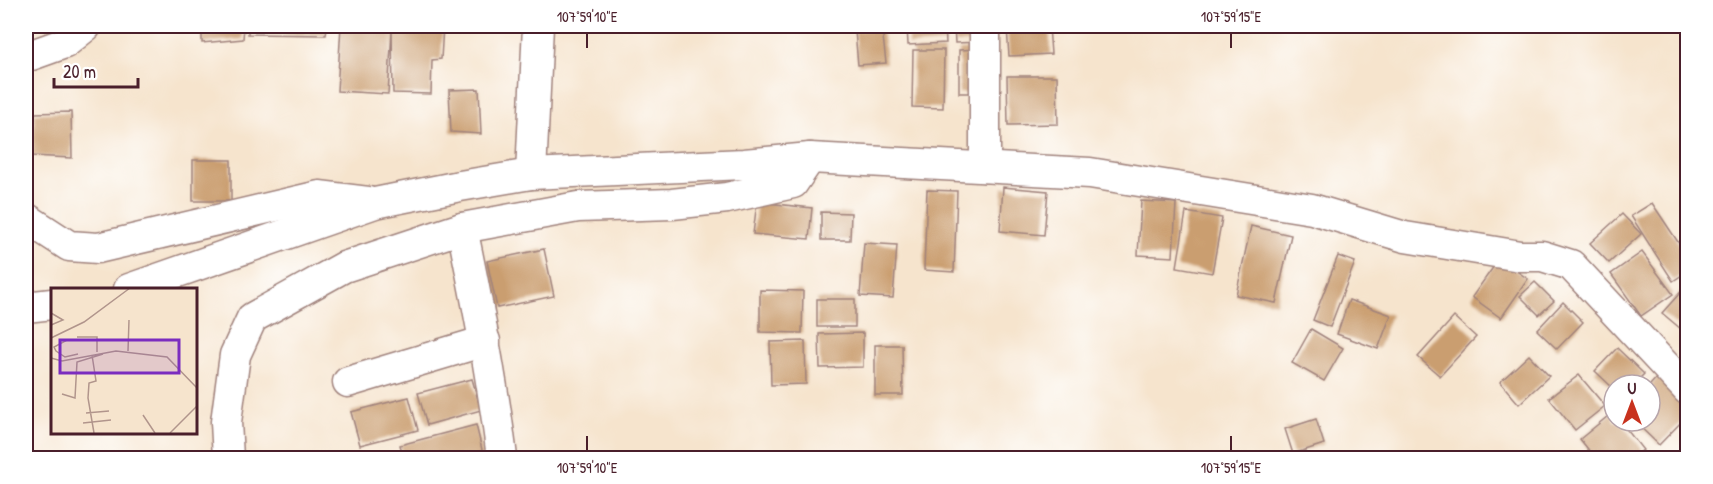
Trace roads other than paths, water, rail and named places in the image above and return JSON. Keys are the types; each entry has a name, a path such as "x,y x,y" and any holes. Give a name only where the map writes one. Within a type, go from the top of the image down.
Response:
{"street":[{"path":"26,57 65,44 86,26"},
{"path":"531,174 538,26"},
{"path":"984,167 985,26"},
{"path":"228,459 226,422 235,355 252,318 344,267 462,228 578,207 672,204 728,198 793,183 810,158"},
{"path":"132,288 375,203 531,174 744,164 810,158 1090,173 1312,209 1405,237 1520,256 1542,256 1571,265 1688,390"},
{"path":"26,218 69,246 98,248 319,196 375,203"},
{"path":"462,228 485,341 502,459"},
{"path":"26,307 51,304"},
{"path":"348,382 485,341"}]}
